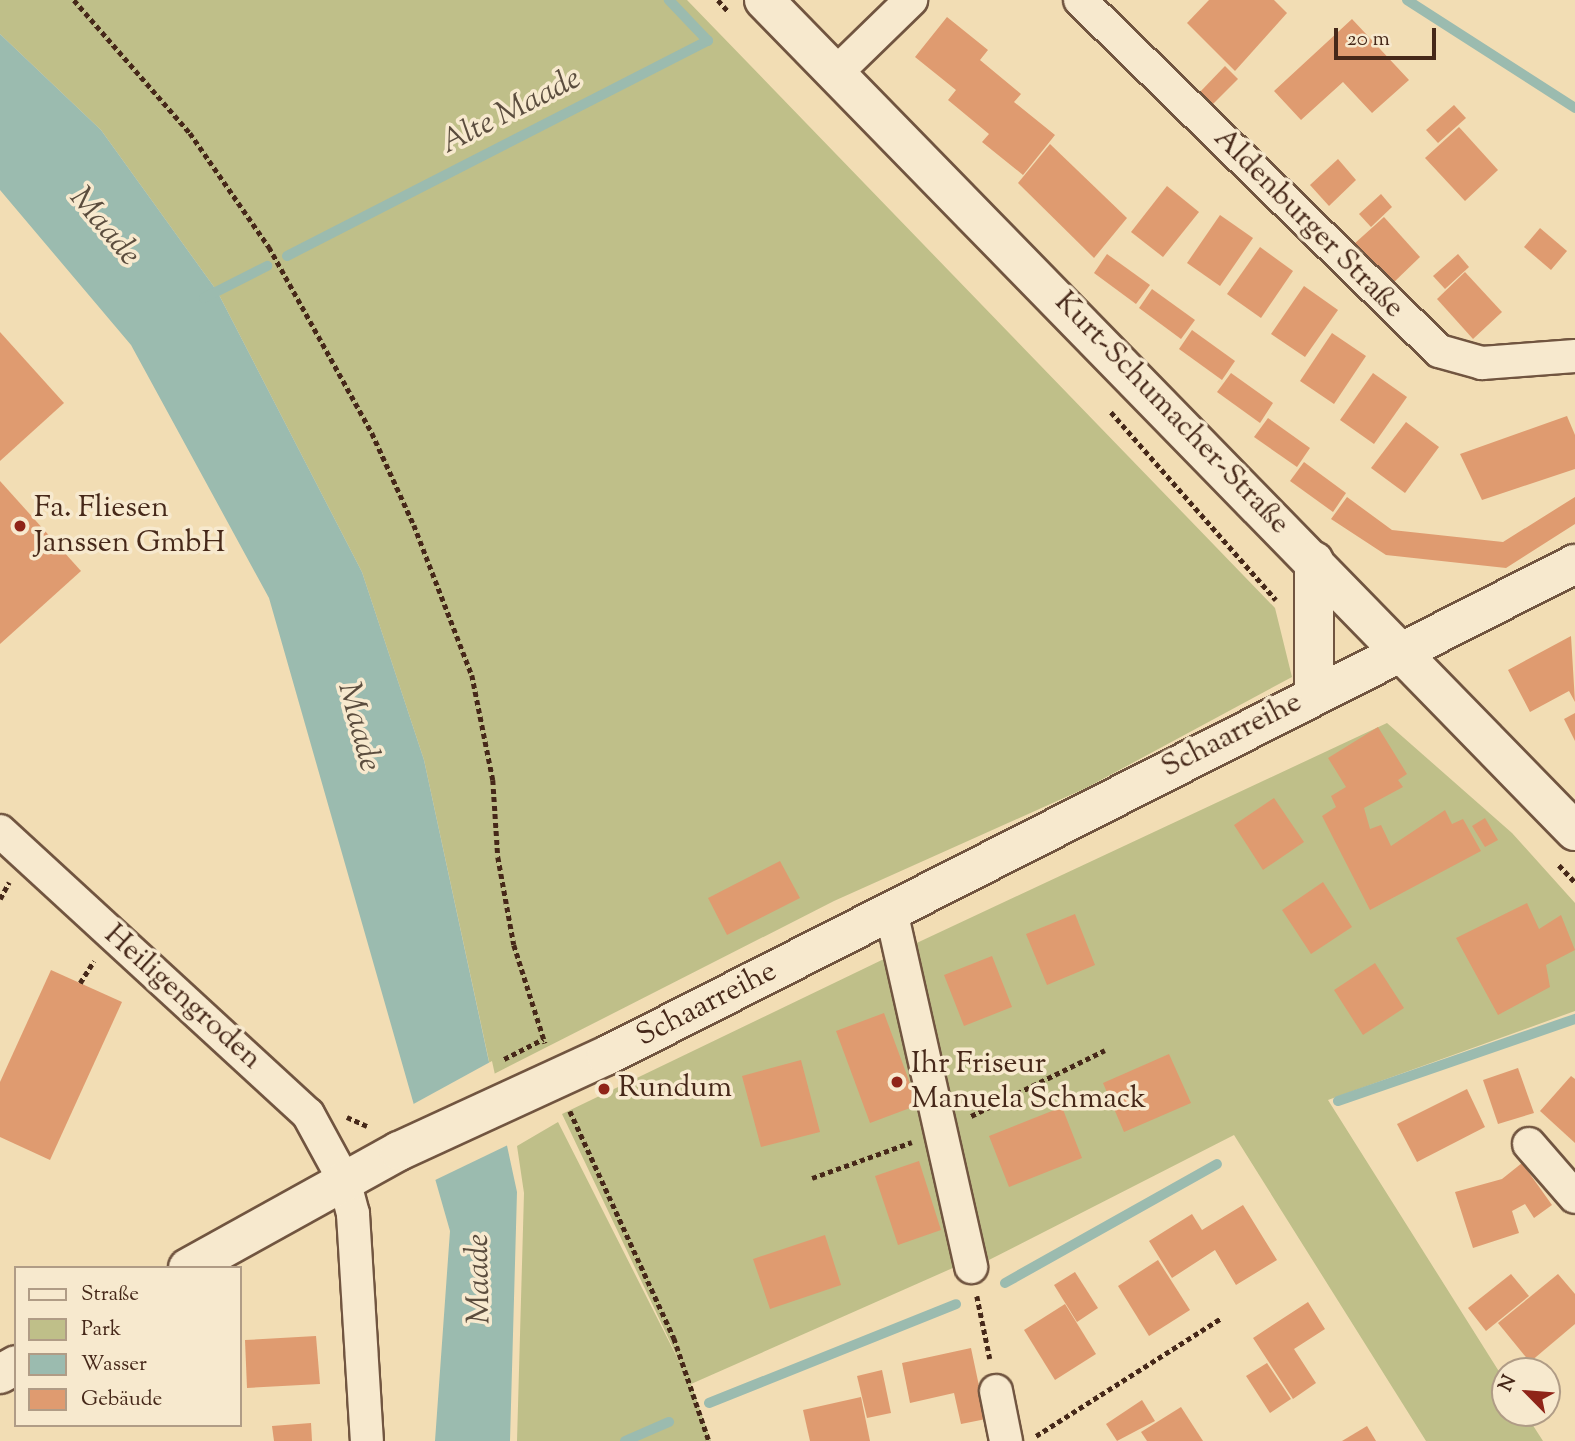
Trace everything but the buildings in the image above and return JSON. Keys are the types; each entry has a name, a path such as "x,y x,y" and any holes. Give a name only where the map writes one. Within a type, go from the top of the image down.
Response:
{"main road":[{"name":"Kurt-Schumacher-Straße","path":"765,0 1575,831"},
{"path":"1314,561 1314,694"},
{"name":"Schaarreihe","path":"192,1266 399,1152 558,1077 891,911 1398,649 1575,564"}],"street":[{"path":"836,73 911,0"},
{"name":"Aldenburger Straße","path":"1080,0 1440,351 1482,363 1575,356"},
{"name":"Heiligengroden","path":"0,831 308,1114 344,1180"},
{"path":"891,911 971,1266"},
{"path":"1529,1144 1575,1197"},
{"path":"344,1180 353,1213 367,1441"},
{"path":"996,1391 1006,1441"}],"path":[{"path":"74,0 190,133 269,247 372,433 414,525 472,675 494,780 498,857 512,932 543,1038 573,1129 674,1338 709,1441"},
{"path":"490,1067 543,1038"},
{"path":"971,1266 996,1391"},
{"path":"1029,1441 1221,1318"}],"green space":[{"path":"0,0 687,0 1275,608 1292,677 1086,788 834,901 492,1075 424,760 362,572 217,291 101,130 0,34"},
{"path":"1387,723 1512,833 1575,903 1575,1011 1328,1100 1491,1359 1491,1427 1534,1427 1543,1441 1426,1441 1234,1135 983,1263 906,948"},
{"path":"886,958 955,1267 691,1384 711,1441 517,1441 524,1193 517,1146 558,1122 685,1373 562,1114"}],"water":[{"name":"Maade","path":"0,34 101,130 217,291 362,572 424,760 517,1192 510,1441 435,1441 450,1231 269,598 131,345 0,190"}],"pier":[{"path":"492,1061 510,1144 431,1182 408,1107"}],"waterway":[{"name":"Alte Maade","path":"287,256 708,41 669,0"},
{"name":"Alte Maade","path":"1407,0 1575,108"},
{"name":"Alte Maade","path":"204,298 267,266"},
{"path":"1338,1101 1575,1019"},
{"path":"1005,1283 1217,1164"},
{"path":"709,1403 956,1304"},
{"path":"625,1441 669,1422"}],"place":[{"name":"Fa. Fliesen Janssen GmbH","path":"20,526"},
{"name":"Ihr Friseur Manuela Schmack","path":"897,1082"},
{"name":"Rundum","path":"604,1089"}]}
